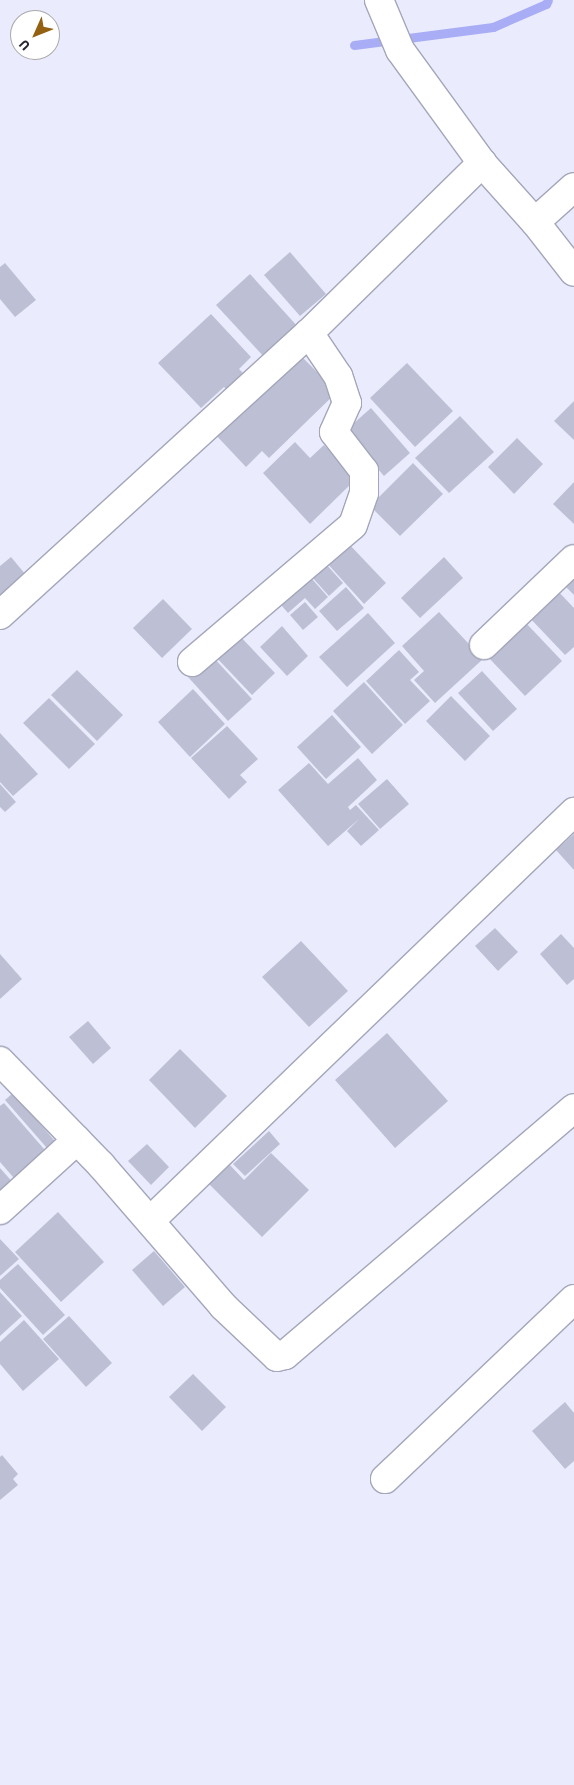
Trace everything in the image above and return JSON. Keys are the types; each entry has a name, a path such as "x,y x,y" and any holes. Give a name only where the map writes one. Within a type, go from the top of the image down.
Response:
{"street":[{"path":"379,0 400,50 482,163 535,222 574,272"},
{"path":"0,615 309,333 482,163"},
{"path":"535,222 574,188"},
{"path":"192,662 353,525 364,493 364,471 334,432 347,403 338,376 309,333"},
{"path":"484,645 574,559"},
{"path":"151,1220 574,812"},
{"path":"0,1061 151,1220 223,1306 277,1357 285,1355 574,1108"},
{"path":"0,1210 77,1140"},
{"path":"385,1479 574,1299"}],"building":[{"path":"290,252 326,294 300,316 264,275"},
{"path":"5,263 36,300 15,317 0,299 0,267"},
{"path":"250,274 299,328 265,358 216,305"},
{"path":"211,314 251,357 239,369 249,379 232,395 224,387 201,408 158,363"},
{"path":"296,351 337,392 269,458 262,451 246,467 213,432"},
{"path":"407,363 453,411 415,447 370,398"},
{"path":"574,401 574,440 554,421"},
{"path":"371,408 410,453 384,476 345,431"},
{"path":"460,416 494,452 449,493 415,458"},
{"path":"517,438 543,464 514,494 488,467"},
{"path":"295,442 310,458 324,445 356,479 310,524 263,473"},
{"path":"413,463 443,494 400,536 370,506"},
{"path":"574,482 574,524 553,504"},
{"path":"347,542 386,583 364,604 326,562"},
{"path":"11,557 26,575 0,597 0,566"},
{"path":"444,557 463,578 420,618 401,598"},
{"path":"325,563 343,583 329,596 311,576"},
{"path":"574,568 574,595 560,581"},
{"path":"305,571 328,597 315,609 305,598 288,613 275,598"},
{"path":"346,587 364,608 337,631 319,611"},
{"path":"555,588 574,608 574,647 565,655 527,615"},
{"path":"163,599 192,629 162,658 133,628"},
{"path":"305,602 318,617 303,630 290,615"},
{"path":"439,612 483,659 435,703 414,680 424,671 402,646"},
{"path":"368,613 395,643 347,687 319,657"},
{"path":"525,622 562,661 525,696 488,657"},
{"path":"282,626 308,656 287,676 260,647"},
{"path":"237,633 275,673 252,695 214,655"},
{"path":"399,650 419,672 410,680 430,701 405,724 366,681"},
{"path":"212,656 252,699 228,721 188,677"},
{"path":"77,670 123,715 97,741 51,695"},
{"path":"482,671 517,709 493,731 458,693"},
{"path":"364,682 403,725 372,754 333,711"},
{"path":"193,689 225,724 190,757 158,722"},
{"path":"451,696 490,736 465,761 426,721"},
{"path":"49,698 95,744 69,769 23,723"},
{"path":"332,715 361,747 326,779 297,747"},
{"path":"227,726 258,759 240,775 247,782 229,799 191,758"},
{"path":"0,733 38,774 13,796 0,782"},
{"path":"358,758 377,780 348,807 350,810 356,805 379,830 361,846 347,831 359,819 328,846 278,790 309,763 328,784"},
{"path":"387,779 409,804 380,829 358,804"},
{"path":"0,784 16,802 5,812 0,807"},
{"path":"574,834 574,870 556,850"},
{"path":"495,928 518,952 498,971 475,946"},
{"path":"561,934 574,948 574,979 567,985 540,954"},
{"path":"301,941 348,991 309,1027 262,977"},
{"path":"0,954 22,979 0,999"},
{"path":"88,1021 111,1048 93,1064 69,1037"},
{"path":"387,1033 448,1101 395,1148 335,1080"},
{"path":"180,1049 227,1096 195,1128 149,1080"},
{"path":"13,1093 61,1148 53,1155 5,1100"},
{"path":"4,1103 51,1157 20,1185 0,1162 0,1106"},
{"path":"269,1131 280,1144 245,1176 233,1164"},
{"path":"147,1144 169,1167 151,1185 128,1161"},
{"path":"271,1153 309,1190 262,1237 208,1183 228,1163 244,1180"},
{"path":"0,1168 16,1186 0,1200"},
{"path":"58,1212 104,1262 61,1302 15,1252"},
{"path":"0,1239 19,1259 0,1276"},
{"path":"154,1251 185,1287 163,1306 132,1270"},
{"path":"18,1264 65,1315 43,1335 0,1288 0,1280"},
{"path":"0,1292 22,1316 0,1336"},
{"path":"69,1316 112,1363 86,1387 43,1339"},
{"path":"24,1320 59,1359 23,1391 0,1364 0,1342"},
{"path":"193,1374 226,1407 202,1431 169,1397"},
{"path":"565,1402 574,1413 574,1461 565,1469 532,1431"},
{"path":"2,1455 18,1474 13,1479 18,1485 0,1500 0,1457"}],"waterway":[{"path":"354,45 493,27 546,4 548,0"}]}
